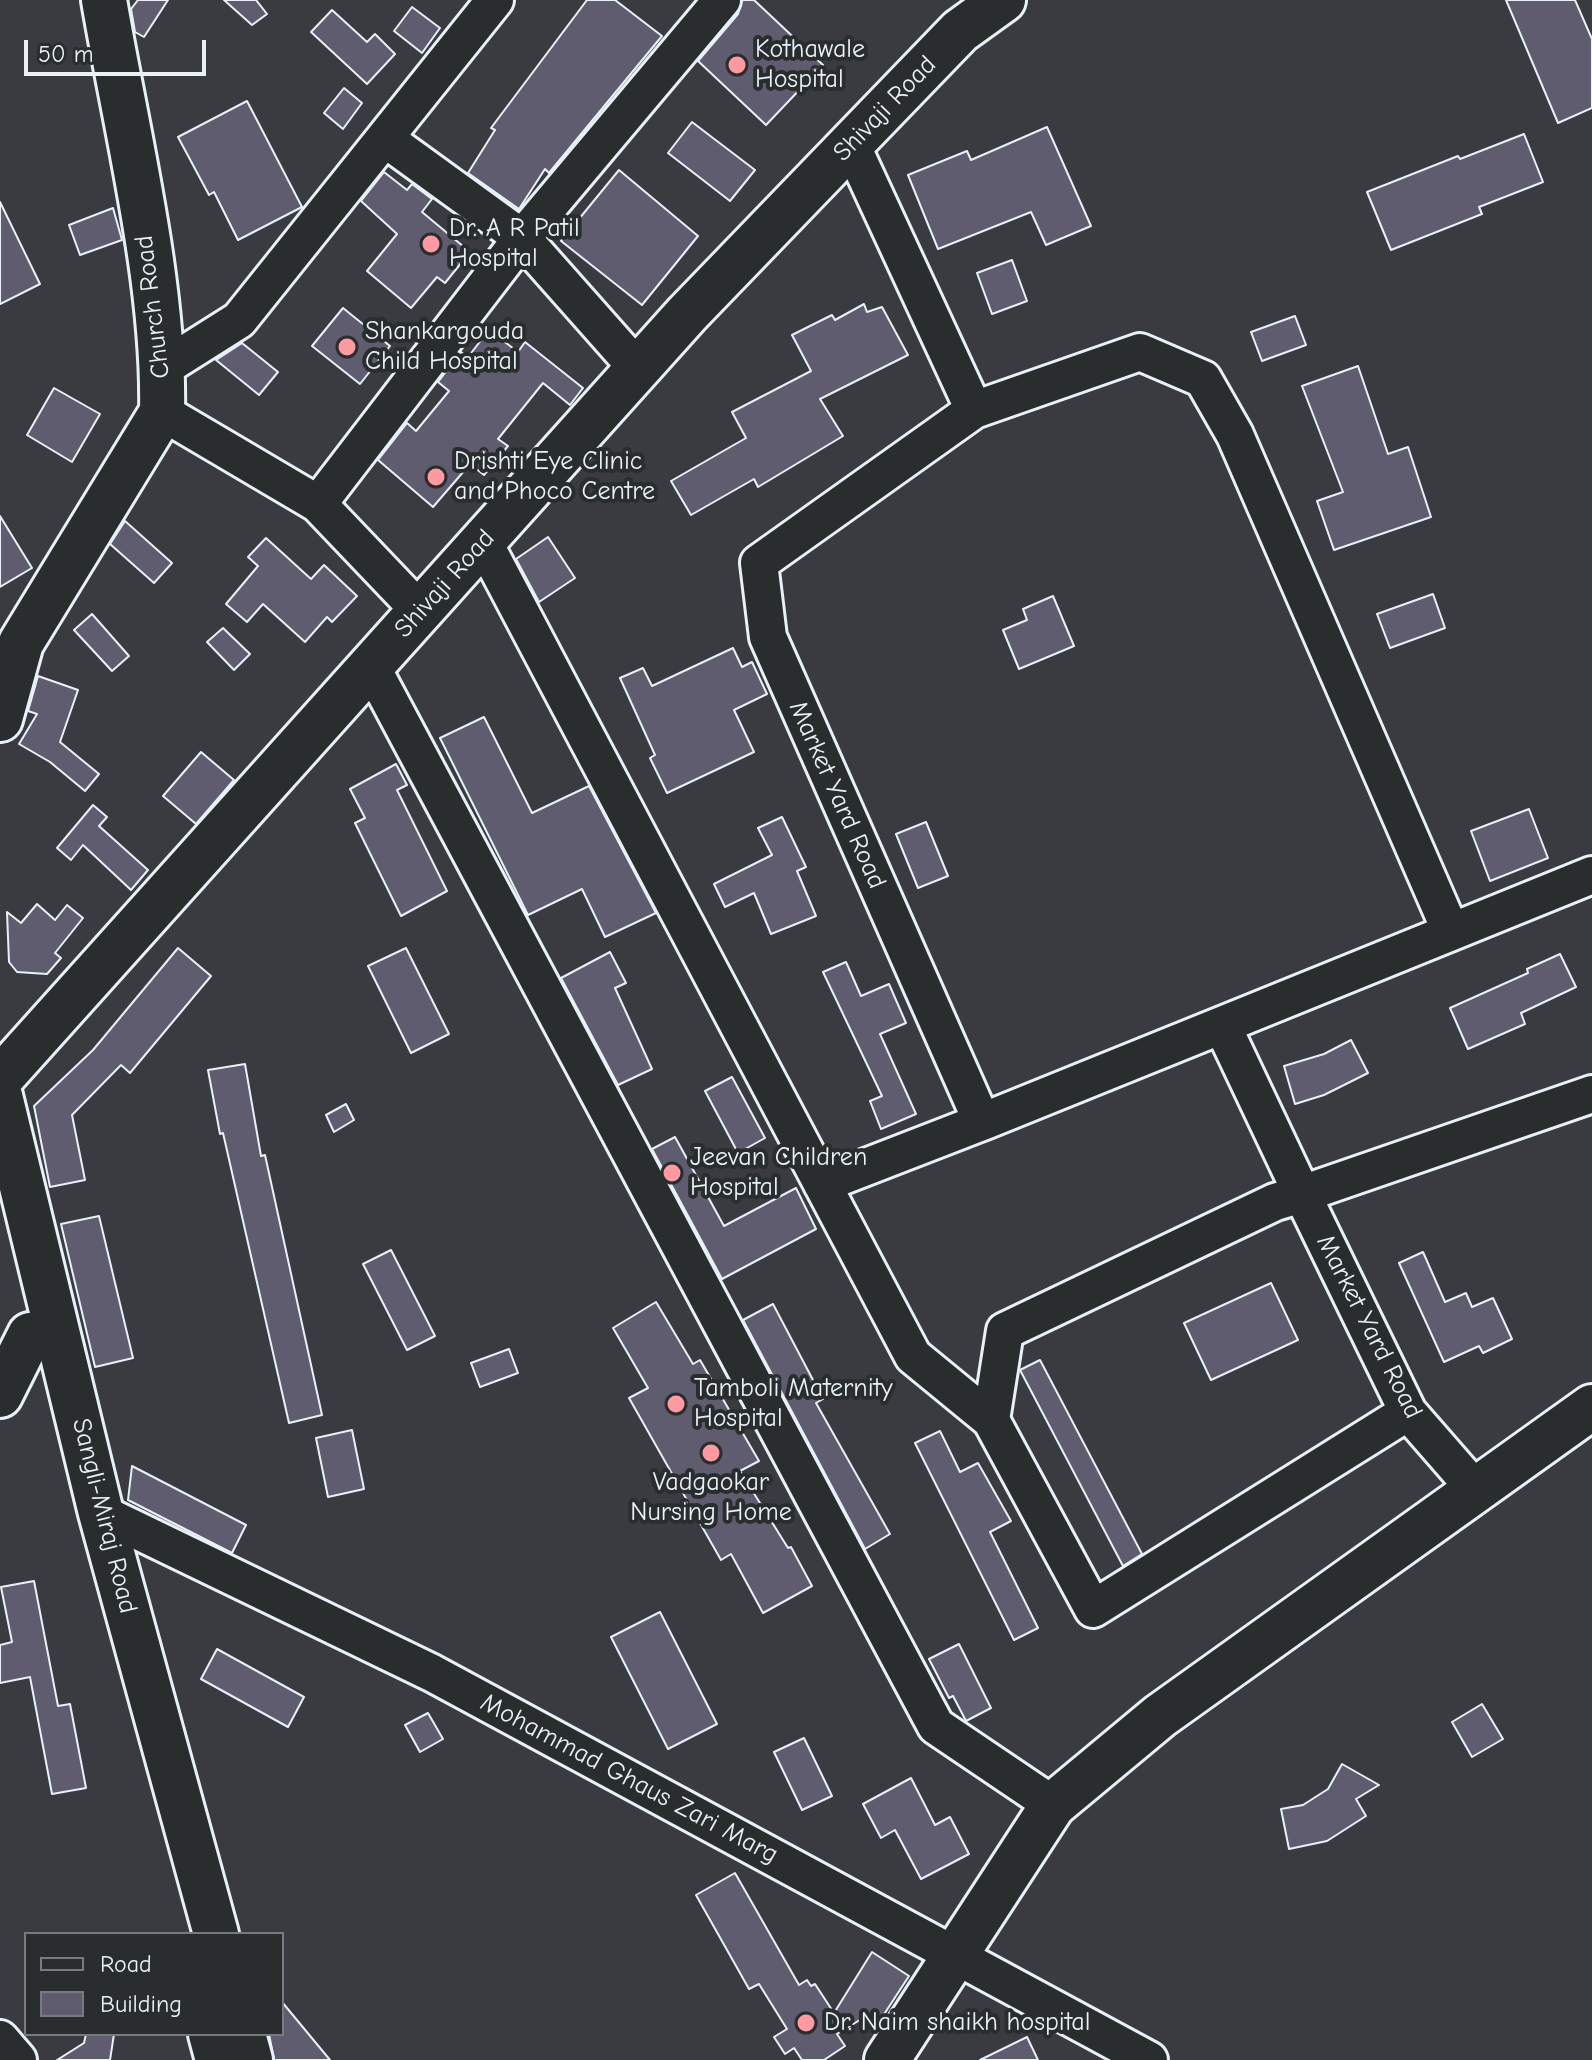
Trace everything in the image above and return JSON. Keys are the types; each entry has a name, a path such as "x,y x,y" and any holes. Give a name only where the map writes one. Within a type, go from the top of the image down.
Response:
{"main road":[{"name":"Church Road","path":"0,719 21,643 162,412 163,368 145,236 104,0"},
{"name":"Shivaji Road","path":"0,1079 638,369 851,144 991,3"},
{"name":"Sangli-Miraj Road","path":"0,1096 101,1513 215,1932"},
{"name":"Sangli-Miraj Road","path":"0,1193 30,1335 185,1932"},
{"path":"0,1395 30,1335"},
{"path":"887,2060 1053,1805 1160,1716 1592,1407"},
{"path":"212,2036 218,2060"},
{"path":"244,2036 250,2060"}],"street":[{"path":"163,368 239,320 387,140 495,0"},
{"path":"318,504 522,238 722,0"},
{"path":"387,140 522,238 638,369"},
{"path":"851,144 974,410 1140,352 1203,379 1235,435 1451,932"},
{"name":"Market Yard Road","path":"974,410 759,563 768,637 982,1122"},
{"path":"162,412 318,504 420,611"},
{"path":"483,541 913,1356 991,1420 1093,1609 1408,1412"},
{"path":"371,666 936,1726 1053,1805"},
{"path":"822,1184 1592,875"},
{"name":"Market Yard Road","path":"1222,1025 1408,1412 1476,1490"},
{"path":"991,1420 1005,1331 1275,1202 1592,1094"},
{"name":"Mohammad Ghaus Zari Marg","path":"101,1513 432,1673 1149,2060"},
{"path":"0,2039 18,2060"}],"building":[{"path":"138,0 168,0 144,37 135,32 131,9"},
{"path":"224,0 256,0 267,14 252,25"},
{"path":"587,0 615,0 662,36 549,173 545,169 519,209 468,173 495,130 491,128"},
{"path":"742,0 754,0 823,65 766,125 698,61 738,14"},
{"path":"1506,0 1575,0 1592,39 1592,108 1558,123"},
{"path":"412,7 440,28 422,53 394,31"},
{"path":"332,10 367,42 375,34 395,54 367,84 311,32"},
{"path":"344,88 362,103 343,129 324,113"},
{"path":"247,101 302,207 238,240 214,192 209,195 178,137"},
{"path":"692,122 755,170 730,201 668,153"},
{"path":"1047,127 1091,226 1046,245 1031,212 938,249 908,175 967,151 971,160"},
{"path":"1524,134 1543,182 1479,207 1482,214 1391,250 1367,192"},
{"path":"619,170 698,236 642,305 561,241"},
{"path":"384,172 407,190 412,184 432,199 422,212 470,252 445,283 437,277 411,308 367,271 397,234 361,201"},
{"path":"0,202 40,284 0,304"},
{"path":"113,208 122,240 80,255 69,225"},
{"path":"1012,260 1027,301 992,314 977,273"},
{"path":"864,304 867,312 882,307 908,355 820,399 843,436 758,487 754,479 691,515 671,481 746,438 732,412 811,371 792,335 832,315 835,320"},
{"path":"343,308 390,346 360,384 312,346"},
{"path":"1295,316 1306,345 1262,361 1251,332"},
{"path":"489,330 518,352 525,342 583,388 570,405 543,383 498,439 508,446 484,475 470,464 433,507 378,460 407,423 416,431 449,391 438,382 461,352 468,357"},
{"path":"242,343 278,372 259,395 216,360"},
{"path":"1358,366 1388,454 1408,447 1431,517 1334,550 1317,501 1343,492 1302,386"},
{"path":"54,388 100,414 72,462 27,435"},
{"path":"0,516 32,568 0,587"},
{"path":"125,521 172,563 154,583 110,544"},
{"path":"548,537 575,578 539,602 516,559"},
{"path":"266,538 311,579 324,565 357,596 332,622 327,617 305,642 263,604 247,622 226,604 258,566 248,557"},
{"path":"1433,594 1445,628 1390,648 1377,614"},
{"path":"1053,596 1074,646 1019,669 1003,630 1027,620 1023,609"},
{"path":"92,614 129,656 112,671 74,630"},
{"path":"223,628 250,654 234,670 207,642"},
{"path":"733,648 742,667 752,662 767,694 734,710 754,752 667,793 650,758 655,755 620,678 643,668 652,686"},
{"path":"38,676 78,690 60,742 99,774 85,791 50,762 19,744 37,714 28,711"},
{"path":"484,717 532,813 589,786 656,913 605,937 582,889 528,915 440,738"},
{"path":"201,752 234,780 196,824 163,796"},
{"path":"396,764 407,785 397,790 447,891 401,916 355,823 365,818 350,789"},
{"path":"93,805 107,817 99,826 148,870 131,890 83,845 71,860 57,848"},
{"path":"1529,809 1548,858 1490,881 1471,831"},
{"path":"782,817 806,867 797,871 816,916 771,934 754,893 725,907 714,884 772,855 758,828"},
{"path":"926,822 948,876 918,888 896,834"},
{"path":"37,904 55,920 67,905 83,918 55,953 61,958 47,974 17,972 9,962 7,912 21,923"},
{"path":"178,948 211,976 130,1073 121,1065 72,1115 85,1180 50,1187 34,1106 93,1050"},
{"path":"406,948 449,1034 411,1053 368,966"},
{"path":"610,952 626,983 615,988 652,1069 618,1085 561,978"},
{"path":"1560,954 1576,987 1521,1013 1525,1024 1468,1049 1450,1008 1528,973 1527,969"},
{"path":"846,962 861,996 889,984 906,1023 880,1034 916,1114 881,1129 870,1101 882,1096 823,972"},
{"path":"1351,1040 1368,1073 1324,1095 1295,1104 1284,1066 1324,1054"},
{"path":"245,1064 261,1156 265,1155 322,1415 289,1423 223,1133 220,1134 208,1070"},
{"path":"732,1077 765,1138 738,1153 705,1091"},
{"path":"346,1104 354,1120 334,1132 326,1115"},
{"path":"675,1137 724,1226 796,1188 816,1229 722,1279 652,1149"},
{"path":"99,1216 133,1358 95,1367 61,1224"},
{"path":"391,1250 435,1336 407,1350 363,1264"},
{"path":"1423,1252 1445,1302 1466,1293 1472,1307 1493,1298 1512,1339 1483,1353 1479,1346 1444,1362 1399,1263"},
{"path":"1271,1283 1298,1340 1211,1380 1184,1323"},
{"path":"656,1302 693,1364 700,1360 759,1461 740,1471 788,1548 791,1547 812,1586 763,1613 731,1554 721,1560 629,1398 648,1388 613,1328"},
{"path":"773,1304 823,1399 816,1403 890,1534 865,1549 743,1320"},
{"path":"509,1349 518,1373 480,1387 471,1363"},
{"path":"1040,1360 1142,1554 1123,1566 1020,1370"},
{"path":"352,1430 364,1489 328,1497 316,1438"},
{"path":"940,1431 960,1472 978,1463 1011,1521 990,1532 1038,1628 1014,1640 915,1443"},
{"path":"132,1466 246,1525 232,1553 128,1500"},
{"path":"34,1581 58,1706 70,1704 86,1788 52,1794 30,1677 0,1683 0,1645 12,1642 1,1587"},
{"path":"660,1612 717,1724 668,1749 611,1637"},
{"path":"959,1644 991,1708 966,1721 953,1696 949,1698 929,1659"},
{"path":"217,1649 304,1697 288,1727 201,1679"},
{"path":"1482,1704 1503,1739 1472,1757 1452,1722"},
{"path":"428,1713 443,1739 420,1752 405,1725"},
{"path":"804,1738 832,1796 802,1810 774,1752"},
{"path":"1342,1764 1379,1785 1356,1799 1366,1816 1327,1841 1289,1849 1281,1809 1303,1805 1328,1789"},
{"path":"911,1778 935,1825 950,1817 969,1854 921,1879 895,1830 881,1838 863,1804"},
{"path":"735,1873 799,1985 807,1980 811,1986 815,1984 834,2013 872,1952 909,1976 879,2022 868,2015 837,2034 845,2046 824,2060 802,2060 794,2048 785,2054 774,2037 787,2029 759,1984 749,1989 696,1895"},
{"path":"284,2004 330,2060 274,2060 269,2036 284,2036"},
{"path":"86,2036 114,2036 110,2060 57,2060 84,2043"},
{"path":"1027,2037 1038,2060 980,2060"}],"place":[{"name":"Kothawale Hospital","path":"737,65"},
{"name":"Dr. A R Patil Hospital","path":"431,244"},
{"name":"Shankargouda Child Hospital","path":"347,347"},
{"name":"Drishti Eye Clinic and Phoco Centre","path":"436,477"},
{"name":"Jeevan Children Hospital","path":"672,1173"},
{"name":"Tamboli Maternity Hospital","path":"676,1404"},
{"name":"Vadgaokar Nursing Home","path":"711,1453"},
{"name":"Dr. Naim shaikh hospital","path":"806,2023"}]}
